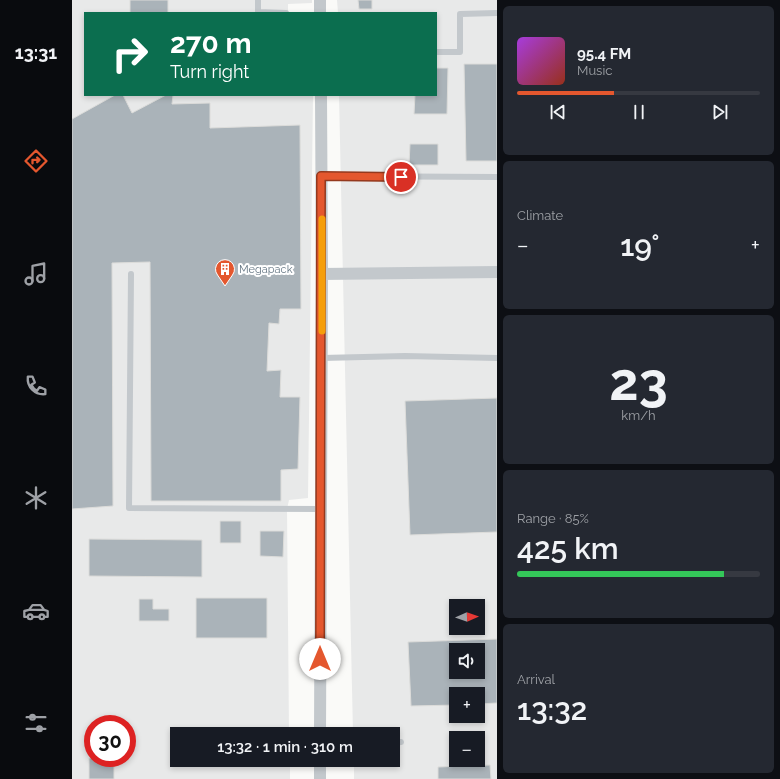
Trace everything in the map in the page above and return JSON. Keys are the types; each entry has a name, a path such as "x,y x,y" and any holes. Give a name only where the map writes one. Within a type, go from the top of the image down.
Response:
{"street":[{"path":"320,0 320,12"},
{"path":"320,727 322,358 321,96"},
{"path":"322,274 497,272"},
{"path":"320,767 320,779"}],"lane":[{"path":"258,0 258,12"},
{"path":"437,52 460,52 460,14 497,13"},
{"path":"321,176 497,177"},
{"path":"131,274 130,508 321,509"},
{"path":"322,358 405,356 497,358"}],"shaded area":[{"path":"72,0 312,0 312,3 288,4 288,12 84,12 84,96 313,96 308,498 289,500 287,509 289,727 170,727 170,767 290,767 290,779 72,779"},
{"path":"337,0 497,0 497,779 354,779 354,767 400,767 400,727 353,727 339,96 437,96 437,12 338,12"}],"building":[{"path":"130,0 168,0 168,12 130,12"},
{"path":"358,0 372,0 372,9 359,9"},
{"path":"464,64 497,64 497,161 466,161"},
{"path":"437,68 448,68 447,114 414,114 415,96 437,96"},
{"name":"Megapack","path":"113,96 124,96 132,113 164,96 173,96 172,104 210,103 210,128 300,125 301,309 280,309 279,324 269,323 267,371 281,370 280,397 300,397 298,469 281,470 281,501 151,501 150,262 112,263 113,506 72,509 72,119"},
{"path":"410,144 438,144 438,165 409,165"},
{"path":"497,398 497,532 410,535 405,401"},
{"path":"220,521 241,521 241,543 220,543"},
{"path":"260,531 284,531 283,557 260,556"},
{"path":"89,539 202,540 202,577 89,576"},
{"path":"196,598 267,598 267,638 196,638"},
{"path":"139,599 153,599 153,609 169,609 169,621 139,621"},
{"path":"497,639 497,703 485,704 485,687 449,687 449,705 411,706 408,642"},
{"path":"485,765 490,765 491,779 438,779 438,767 485,767"},
{"path":"89,767 114,767 114,779 89,779"}],"slow traffic":[{"path":"322,219 322,331"}],"place":[{"name":"Megapack","path":"225,286"}],"route":[{"path":"320,659 322,274 321,176 401,177"}]}
